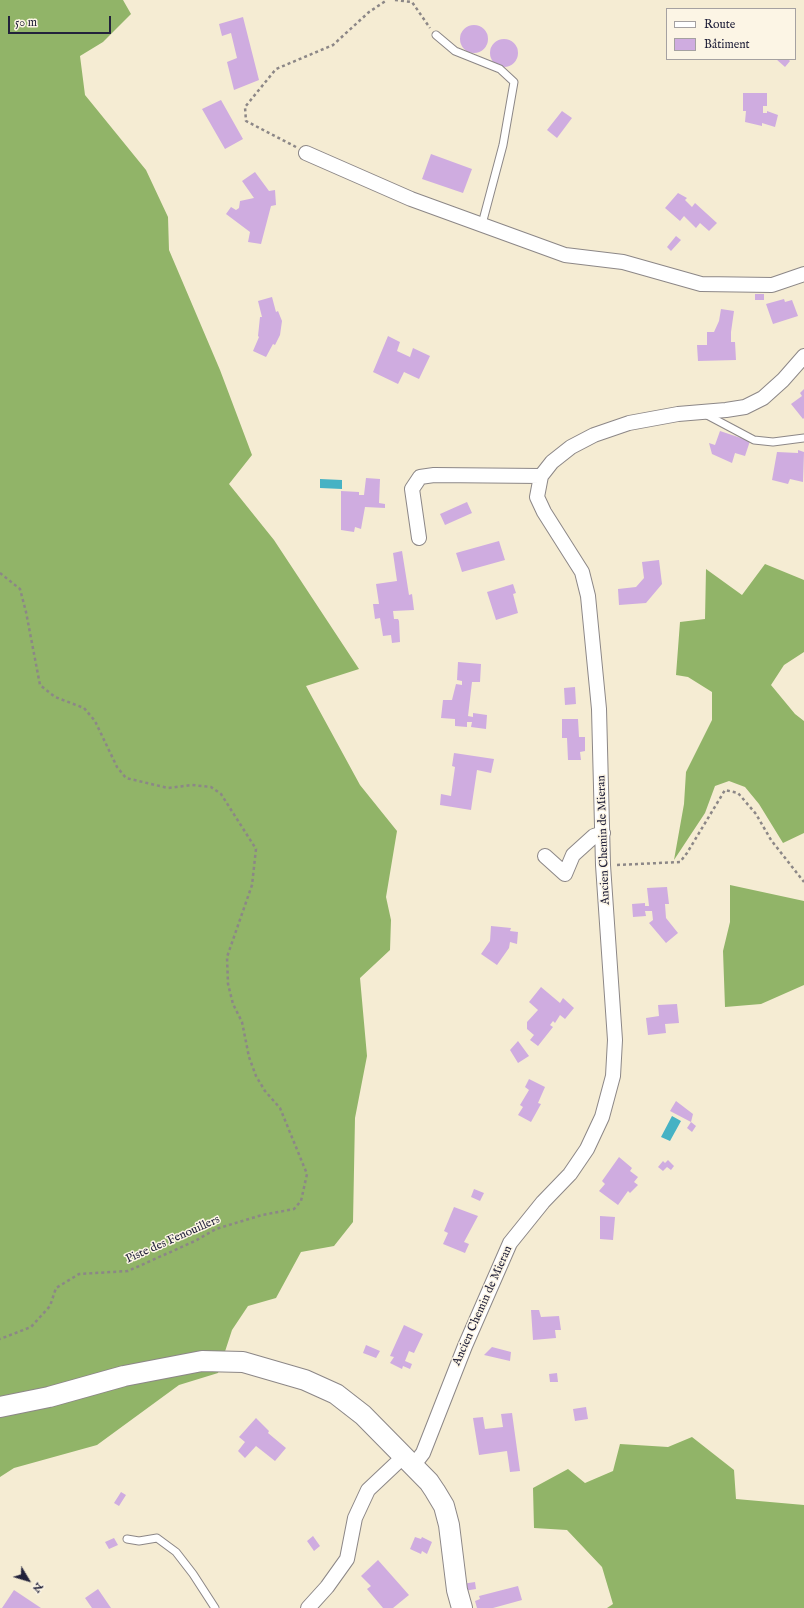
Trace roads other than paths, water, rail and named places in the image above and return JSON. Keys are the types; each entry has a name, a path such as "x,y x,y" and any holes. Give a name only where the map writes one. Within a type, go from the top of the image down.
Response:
{"street":[{"path":"306,153 411,199 565,255 623,262 701,284 772,285 804,274"},
{"path":"418,538 412,489 420,477 434,475 541,476 552,462 571,447 594,435 629,424 678,414 746,407 763,398 783,380 804,356"},
{"name":"Ancien Chemin de Mieran","path":"308,1608 327,1587 347,1559 356,1518 368,1490 422,1453 465,1346 510,1243 543,1202 570,1174 587,1148 602,1117 613,1076 615,1040 603,865 599,709 588,596 582,572 544,512 538,497 541,476"},
{"path":"545,856 565,874 573,855 594,836 603,833"},
{"path":"0,1407 49,1397 124,1376 202,1361 243,1362 300,1378 336,1394 363,1415 428,1482 444,1506 449,1525 457,1590 462,1608"}],"lane":[{"path":"436,35 455,51 500,69 514,82 503,146 482,224"},
{"path":"703,412 705,415 754,440 773,442 804,438"},
{"path":"127,1538 139,1541 157,1538 176,1552 193,1574 215,1608"}],"water":[{"path":"320,479 342,480 342,489 320,488"},
{"path":"672,1116 681,1121 670,1141 661,1137"}]}
